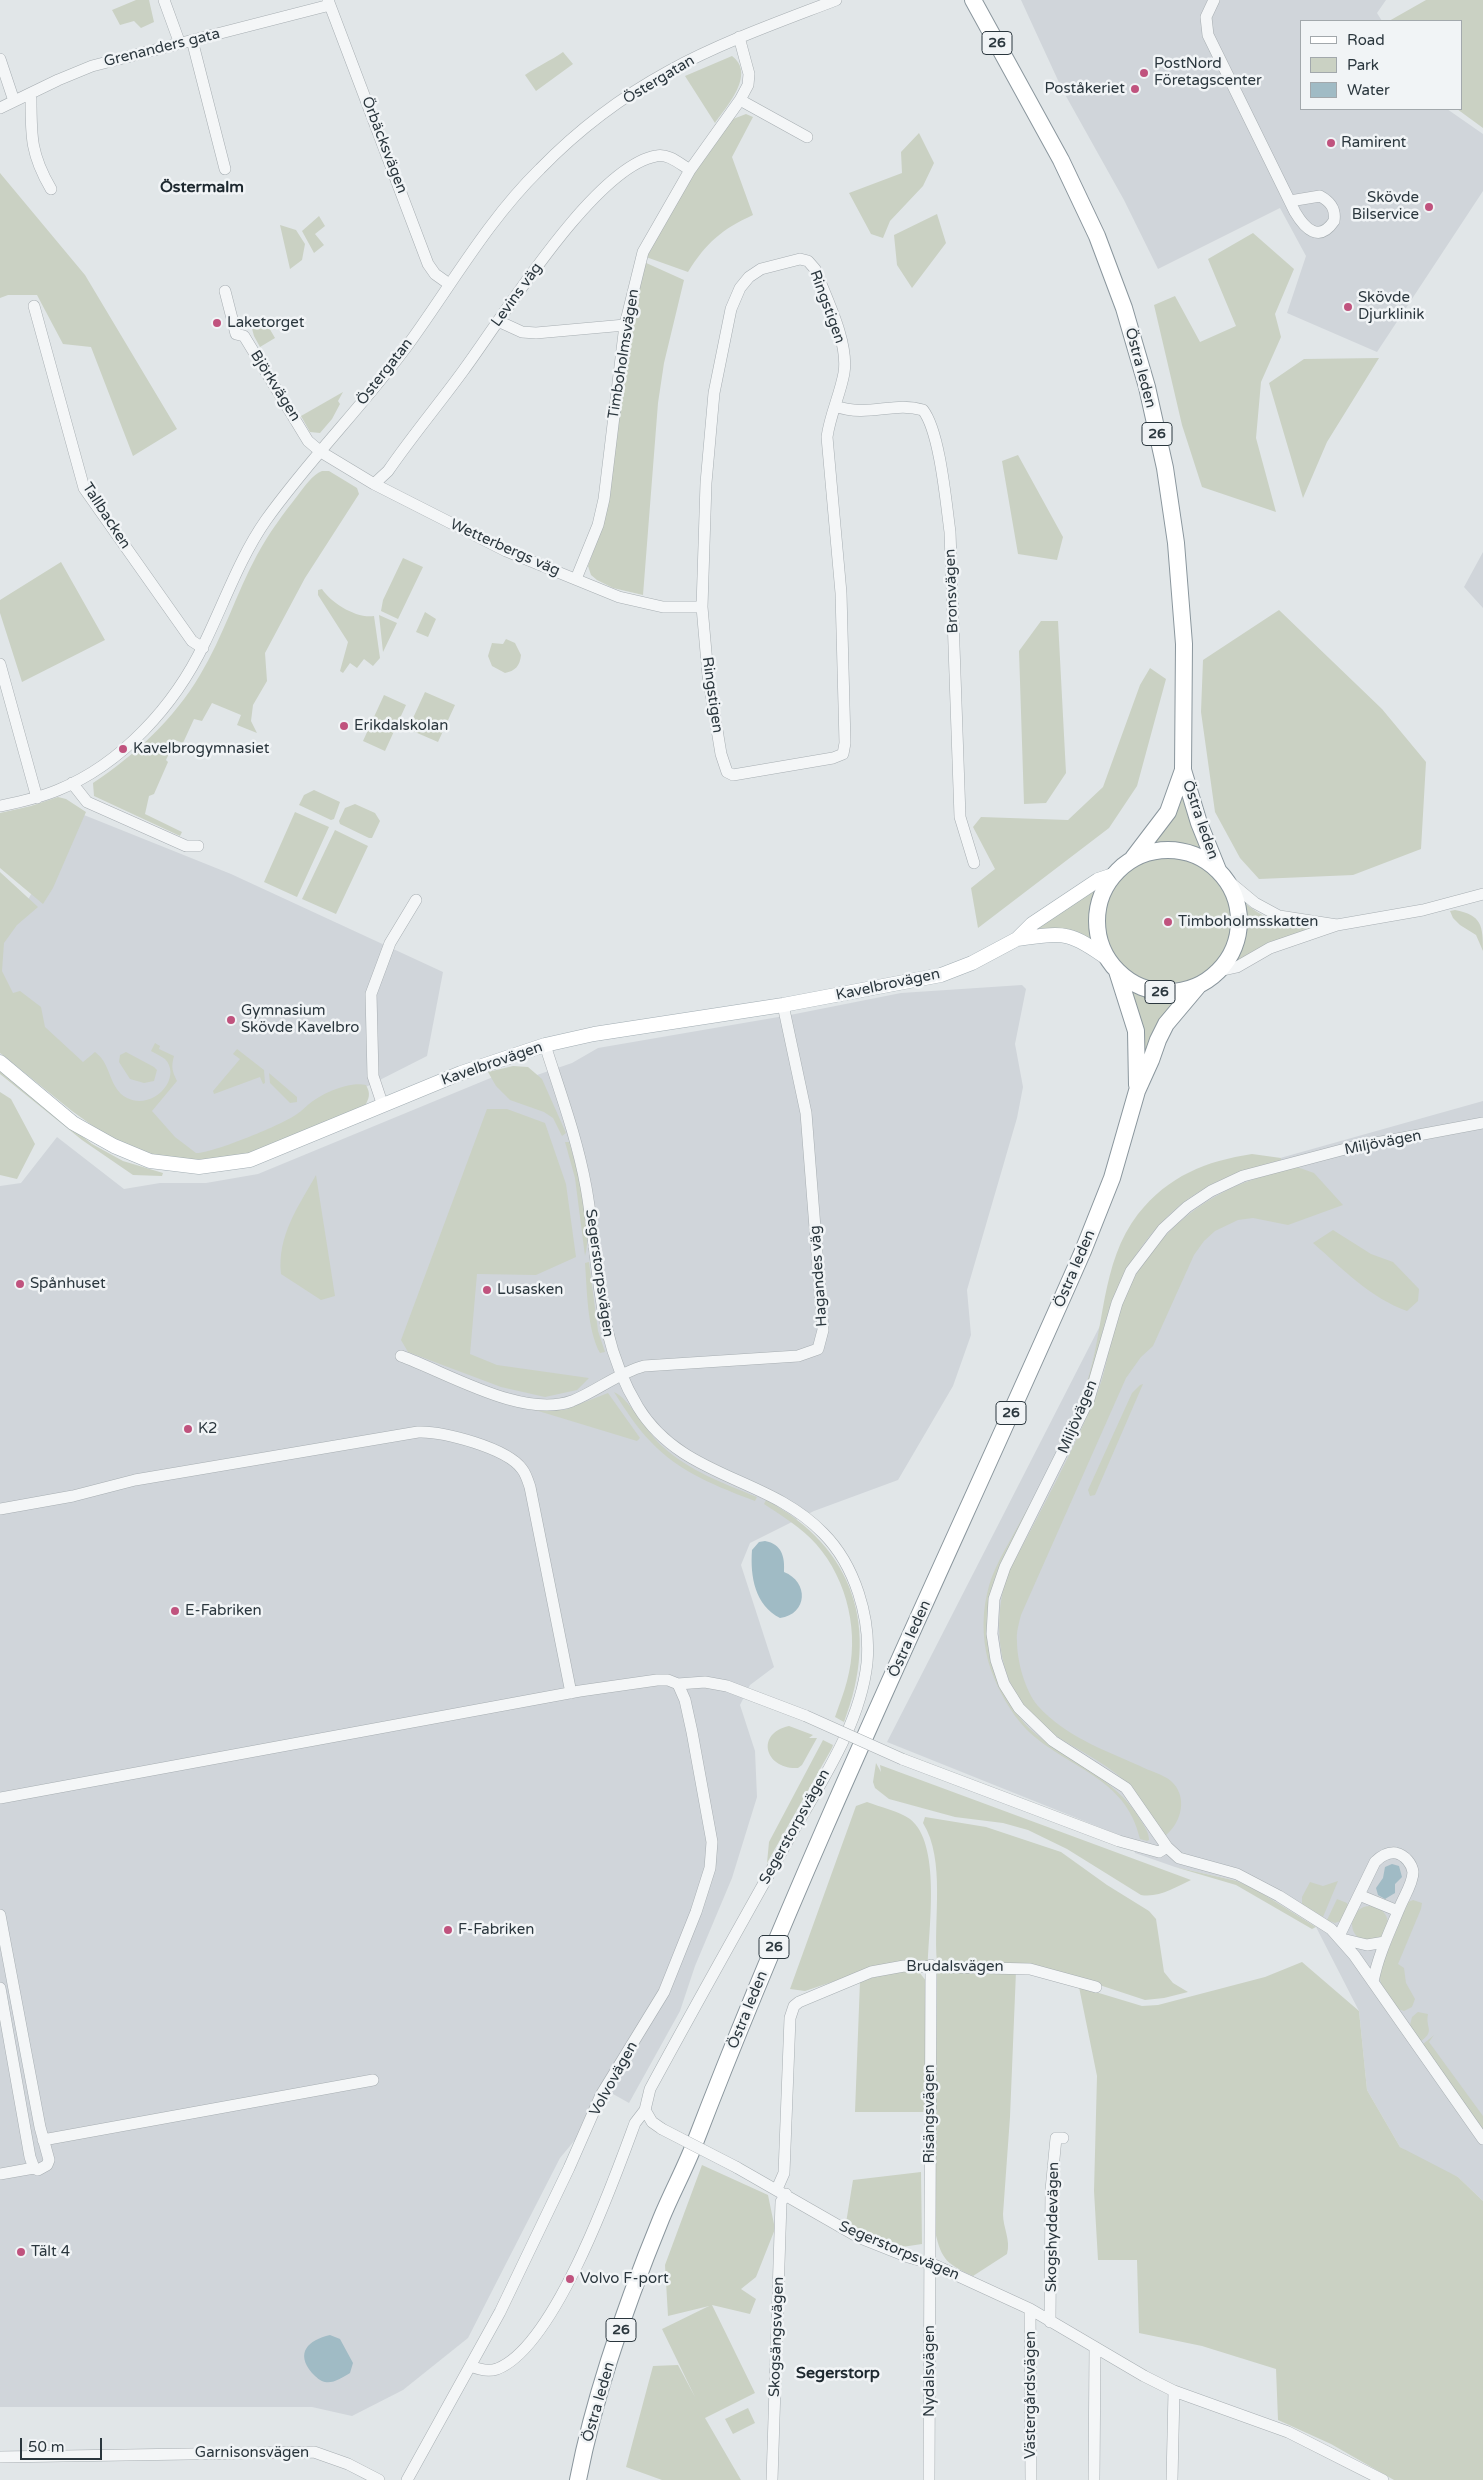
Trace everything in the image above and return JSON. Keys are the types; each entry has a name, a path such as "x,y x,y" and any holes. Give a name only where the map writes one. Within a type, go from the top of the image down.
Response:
{"highway":[{"name":"Östra leden","path":"973,0 1061,160 1096,236 1124,308 1147,387 1165,468 1176,543 1184,644 1183,770 1199,823 1221,874"},
{"name":"Östra leden","path":"1132,859 1168,812 1183,770"},
{"name":"26","path":"1168,850 1186,852 1203,859 1221,874 1233,893 1238,909 1239,925 1236,942 1229,957 1219,971 1198,986 1177,992 1155,991 1134,984 1112,965 1100,943 1096,925 1098,907 1104,890 1113,875 1132,859 1149,852 1168,850"},
{"name":"Östra leden","path":"1112,965 1136,1031 1137,1091"},
{"name":"Östra leden","path":"578,2480 587,2442 618,2338 660,2223 678,2185 784,1923 1084,1251 1112,1178 1137,1091 1166,1024 1198,986"},
{"name":"Östra leden","path":"586,2480 612,2380 669,2218 678,2185"}],"main road":[{"name":"Kavelbrovägen","path":"0,1062 73,1123 114,1146 150,1162 199,1168 250,1160 461,1073 546,1045 594,1034 783,1005 940,975 972,963 1017,939 1032,924 1098,880 1113,875"},
{"name":"Kavelbrovägen","path":"1017,939 1057,934 1076,938 1112,965"}],"street":[{"path":"164,0 180,44"},
{"name":"Östergatan","path":"0,806 37,798 72,784 123,749 145,729 179,688 202,648 264,523 410,342 449,284 516,194 541,168 580,133 627,97 667,72 739,37 836,0"},
{"path":"1214,0 1206,17 1208,35 1254,134 1290,201"},
{"name":"Grenanders gata","path":"0,108 92,66 329,3"},
{"name":"Örbäcksvägen","path":"329,3 428,264 435,274 449,284"},
{"name":"Timboholmsvägen","path":"576,579 598,525 604,499 625,326 643,252 690,170 740,100 748,85 750,74 739,37"},
{"path":"192,40 225,169"},
{"path":"0,59 14,101"},
{"path":"30,94 32,99 31,134 35,155 39,168 51,189"},
{"path":"740,100 807,137"},
{"name":"Levins väg","path":"374,484 388,471 566,229 588,204 621,174 656,156 666,156 690,170"},
{"name":"Ringstigen","path":"800,259 808,260 815,269 841,340 845,358 843,378 835,406 829,421 828,437 841,593 845,743 843,754 833,758 741,775 727,772 721,754 708,675 702,607 706,483 714,393 735,297 748,277 761,269 800,259"},
{"name":"Björkvägen","path":"225,291 236,334 244,336 308,441 321,452"},
{"name":"Tallbacken","path":"34,306 84,488 192,642 202,648"},
{"path":"498,321 522,332 536,333 625,326"},
{"name":"Bronsvägen","path":"835,406 848,411 868,412 912,406 922,410 930,421 944,485 950,532 960,816 974,863"},
{"name":"Wetterbergs väg","path":"321,452 374,484 506,550 619,597 663,607 702,607"},
{"path":"0,664 37,798"},
{"path":"72,784 87,802 186,846 198,846"},
{"path":"1221,874 1255,903 1279,916 1337,925"},
{"path":"1219,971 1237,967 1270,948 1337,925 1423,910 1483,894"},
{"path":"383,1106 373,1076 371,994 390,943 416,900"},
{"name":"Hagandes väg","path":"401,1356 487,1390 536,1405 552,1406 571,1401 644,1366 798,1356 818,1349 822,1341 823,1330 806,1114 783,1005"},
{"name":"Segerstorpsvägen","path":"546,1045 580,1157 607,1339 638,1408 664,1440 699,1464 770,1496 800,1513 824,1533 842,1558 857,1586 866,1628 867,1662 856,1712 826,1772 650,2089 645,2110 652,2122 662,2129 782,2192 860,2238 908,2257 930,2263 1030,2309 1174,2391 1288,2432 1383,2480"},
{"name":"Miljövägen","path":"1166,1847 1126,1788 1052,1741 1019,1708 1004,1684 996,1660 992,1634 994,1599 1005,1567 1089,1399 1117,1304 1131,1271 1163,1229 1186,1208 1211,1191 1243,1176 1341,1150 1483,1123"},
{"path":"0,1509 73,1496 135,1480 418,1432 437,1433 481,1446 514,1461 526,1477 536,1514 570,1693"},
{"path":"0,1798 570,1693 657,1680 668,1680 678,1684 705,1682 728,1686 806,1716 902,1759 1132,1845 1159,1852 1166,1847 1179,1858 1237,1874 1255,1882 1331,1929 1340,1938 1483,2138"},
{"name":"Volvovägen","path":"407,2480 472,2366 570,2168 601,2095 664,1992 683,1947 710,1868 712,1842 702,1781 686,1700 678,1684"},
{"path":"1340,1938 1375,1862 1380,1857 1396,1853 1404,1857 1413,1871 1412,1878 1385,1942 1373,1982"},
{"path":"1359,1895 1398,1911"},
{"path":"0,1915 43,2140 49,2160 48,2165 38,2170 34,2168 0,2174"},
{"path":"1340,1938 1367,1945 1385,1942"},
{"name":"Brudalsvägen","path":"782,2192 790,2018 794,2006 807,1997 871,1972 904,1966 931,1965 1030,1969 1096,1987"},
{"name":"Risängsvägen","path":"930,2263 931,1965"},
{"path":"0,1988 30,2157 34,2168"},
{"path":"43,2140 373,2080"},
{"path":"472,2366 483,2371 498,2368 515,2356 546,2320 561,2298 587,2244 635,2123 645,2110"},
{"name":"Skogshyddevägen","path":"1050,2322 1051,2190 1056,2138 1063,2138"},
{"name":"Skogsängsvägen","path":"772,2480 782,2192"},
{"name":"Nydalsvägen","path":"929,2480 930,2263"},
{"name":"Västergårdsvägen","path":"1030,2309 1031,2480"},
{"path":"1094,2480 1095,2347"},
{"path":"1172,2480 1174,2391"},
{"name":"Garnisonsvägen","path":"0,2457 314,2452 348,2464 379,2480"}],"shaded area":[{"path":"1021,0 1386,0 1377,13 1381,20 1300,20 1300,110 1448,110 1483,134 1483,191 1377,352 1287,313 1306,256 1280,208 1158,269 1124,200 1062,89"},
{"path":"1483,552 1483,608 1464,587"},
{"name":"Gymnasium Skövde Kavelbro","path":"79,813 231,874 443,972 427,1056 297,1122 192,1159 76,1083 0,984 3,942"},
{"path":"1022,985 1026,989 1015,1044 1023,1087 1017,1118 967,1290 971,1335 953,1386 898,1480 814,1511 750,1543 741,1565 774,1667 750,1685 740,1705 755,1751 757,1797 732,1878 695,1966 680,2011 629,2103 613,2094 560,2158 468,2338 403,2390 352,2416 312,2407 0,2407 0,1186 21,1183 57,1137 124,1189 160,1183 206,1183 258,1174 493,1077 537,1075 572,1063 598,1048 790,1015 901,993"},
{"path":"1483,1101 1483,2201 1458,2177 1428,2164 1400,2147 1367,2090 1359,2011 1316,1927 1255,1889 1237,1881 1175,1867 1135,1853 1134,1841 887,1742 1170,1189"}],"green space":[{"path":"136,0 149,0 154,22 141,28 134,21 120,25 112,10"},
{"path":"1426,0 1483,0 1483,128 1458,110 1463,110 1463,20 1391,20"},
{"path":"563,52 573,64 536,91 525,75"},
{"path":"732,56 739,63 740,81 732,99 715,123 685,76"},
{"path":"746,114 753,117 732,157 753,215 732,226 708,245 688,272 646,257 703,157 733,119"},
{"path":"919,133 934,163 923,186 890,221 883,238 871,234 849,193 902,173 901,152"},
{"path":"0,173 85,275 177,429 133,456 91,347 63,344 37,295 8,295 0,298"},
{"path":"937,214 946,243 912,288 897,265 894,235"},
{"path":"319,216 325,226 315,234 324,245 314,253 302,231"},
{"path":"280,225 296,230 305,244 302,260 290,269"},
{"path":"1253,233 1294,269 1275,314 1281,337 1261,382 1256,438 1276,512 1202,487 1182,425 1154,305 1175,296 1200,342 1236,326 1208,259"},
{"path":"644,262 684,280 664,363 658,403 643,595 613,588 597,580 591,575 588,566 600,533 625,358"},
{"path":"263,323 268,326 275,338 260,347 251,325"},
{"path":"1379,358 1327,442 1303,498 1269,383 1304,359"},
{"path":"343,392 338,401 340,404 332,419 320,433 310,432 301,416"},
{"path":"1018,455 1063,537 1057,560 1018,554 1002,461"},
{"path":"322,471 329,471 357,488 359,494 305,578 265,653 267,681 253,705 251,721 257,733 237,725 241,715 212,703 202,721 194,719 183,743 175,740 154,794 149,796 145,814 182,832 180,836 94,796 93,783 124,761 152,735 190,691 216,646 249,570 271,531 306,485 315,475"},
{"path":"403,558 423,567 398,619 381,611 383,600"},
{"path":"61,562 105,640 22,682 0,613 0,600"},
{"path":"322,589 332,600 345,609 360,615 374,616 380,658 373,666 364,659 357,668 350,663 343,673 340,671 348,642 318,595 318,590"},
{"path":"1279,610 1382,709 1426,762 1421,849 1353,875 1259,879 1240,858 1215,812 1201,712 1203,660"},
{"path":"425,612 436,619 428,637 416,632"},
{"path":"379,615 397,623 383,652"},
{"path":"1041,621 1058,621 1066,773 1046,803 1024,804 1019,651"},
{"path":"506,639 515,643 521,655 516,667 512,671 505,673 492,666 488,656 492,643 503,644"},
{"path":"1150,668 1166,679 1137,786 1109,828 978,928 971,888 995,869 973,827 981,817 1068,820 1103,787 1140,685"},
{"path":"425,692 455,705 438,742 408,729"},
{"path":"384,695 406,705 385,751 363,741"},
{"path":"314,790 340,802 334,819 331,820 299,805 304,795"},
{"path":"1182,793 1207,855 1176,847 1145,848"},
{"path":"58,797 66,799 86,812 53,888 43,904 0,868 0,813"},
{"path":"355,804 375,813 380,821 372,838 340,824 339,821 345,808"},
{"path":"295,812 329,827 297,897 264,882"},
{"path":"335,830 368,846 336,914 302,899"},
{"path":"1168,856 1181,857 1193,861 1214,875 1228,896 1232,908 1232,934 1228,946 1214,967 1193,981 1181,985 1168,986 1155,985 1143,981 1122,967 1108,946 1104,934 1103,921 1104,908 1108,896 1122,875 1143,861 1155,857"},
{"path":"0,872 38,907 17,925 4,943 2,971 13,993 20,991 41,1007 45,1027 83,1062 95,1052 105,1063 116,1088 127,1098 137,1101 146,1100 155,1096 168,1083 170,1067 165,1059 151,1051 155,1043 160,1046 159,1049 174,1056 172,1069 177,1081 152,1111 175,1137 196,1153 231,1144 290,1119 321,1096 344,1086 366,1085 369,1096 365,1106 254,1153 198,1162 142,1153 111,1139 72,1111 0,1053"},
{"path":"1101,884 1094,905 1093,940 1065,930 1035,930"},
{"path":"1241,900 1266,917 1283,923 1313,928 1233,963 1243,929"},
{"path":"1455,910 1471,915 1479,923 1483,951 1476,935 1453,918 1450,911"},
{"path":"1124,985 1154,994 1184,995 1145,1053"},
{"path":"237,1049 264,1070 265,1083 263,1084 260,1077 214,1094 213,1091 240,1059 233,1054"},
{"path":"126,1052 157,1070 154,1081 144,1083 130,1079 119,1062 120,1055"},
{"path":"513,1066 528,1067 542,1079 566,1133 562,1136 553,1118 544,1112 510,1100 496,1086 488,1072"},
{"path":"0,1071 92,1144 123,1161 163,1173 162,1176 133,1175 82,1140 0,1074"},
{"path":"269,1073 297,1097 297,1102 290,1103 270,1083"},
{"path":"0,1092 11,1099 35,1144 17,1179 0,1175"},
{"path":"487,1109 507,1109 545,1123 566,1184 576,1257 536,1275 477,1274 470,1354 497,1365 589,1378 577,1390 545,1397 501,1387 408,1352 401,1340"},
{"path":"565,1142 569,1142 584,1199 588,1229 585,1256 575,1178"},
{"path":"1252,1154 1281,1158 1281,1160 1232,1175 1197,1193 1179,1206 1149,1237 1125,1273 1116,1293 1102,1332 1087,1390 1077,1412 1056,1456 1073,1420 1086,1385 1097,1342 1110,1275 1126,1233 1138,1214 1162,1190 1189,1172 1219,1161"},
{"path":"1297,1167 1314,1173 1343,1205 1288,1225 1253,1218 1238,1220 1215,1231 1204,1241 1194,1255 1153,1346 1141,1357 1126,1378 1021,1615 1018,1628 1017,1649 1020,1666 1029,1692 1038,1706 1060,1726 1073,1734 1099,1748 1164,1776 1176,1787 1180,1794 1181,1809 1172,1830 1166,1835 1163,1834 1141,1800 1125,1781 1106,1766 1042,1726 1027,1711 1007,1675 1002,1656 999,1635 1002,1595 1007,1575 1066,1461 1098,1391 1118,1314 1143,1264 1171,1230 1206,1202 1246,1182"},
{"path":"316,1175 335,1296 321,1300 281,1274 282,1247 290,1222"},
{"path":"1333,1230 1371,1254 1393,1262 1419,1289 1418,1301 1407,1311 1380,1298 1346,1272 1313,1243"},
{"path":"589,1262 598,1331 605,1352 600,1353 592,1333 588,1309 585,1263"},
{"path":"1143,1384 1095,1495 1090,1496 1088,1490 1132,1393"},
{"path":"614,1392 626,1401 656,1440 672,1455 707,1476 757,1497 755,1501 700,1478 662,1453 631,1418"},
{"path":"608,1393 640,1438 637,1441 535,1410 564,1410"},
{"path":"1056,1456 1000,1564 988,1607 987,1634 989,1648 999,1677 1020,1718 1044,1741 1104,1780 1117,1791 1129,1804 1146,1829 1149,1840 1147,1841 1140,1839 1133,1818 1122,1801 1109,1787 1042,1743 1026,1729 1010,1709 998,1686 988,1661 984,1633 984,1613 989,1585 1005,1550"},
{"path":"766,1500 796,1520 821,1542 839,1567 852,1594 859,1624 860,1655 855,1688 844,1722 835,1717 851,1663 851,1627 843,1591 827,1558 816,1544 798,1527 764,1504"},
{"path":"789,1726 813,1735 809,1738 817,1738 802,1765 798,1768 787,1767 778,1763 768,1751 768,1743 771,1736 778,1730"},
{"path":"823,1740 833,1745 832,1748 767,1863 769,1842"},
{"path":"876,1763 881,1772 880,1765 1191,1880 1161,1893 1148,1896 1141,1895 1067,1849 1028,1830 1003,1823 955,1817 889,1799 875,1788 873,1782"},
{"path":"867,1802 906,1816 920,1831 926,1846 930,1865 931,1886 928,1962 859,1973 805,1991 790,1989 856,1806"},
{"path":"925,1817 986,1827 1061,1852 1107,1885 1149,1911 1156,1919 1164,1972 1173,1983 1188,1992 1164,1998 1145,2000 1063,1973 937,1962 936,1872 930,1838 923,1823"},
{"path":"1175,1867 1237,1881 1255,1889 1316,1927 1312,1929 1236,1885"},
{"path":"1338,1881 1323,1917 1302,1904 1302,1897 1310,1882 1323,1886"},
{"path":"1337,1899 1347,1903 1349,1908 1343,1920 1335,1923 1327,1920"},
{"path":"1413,1900 1422,1903 1421,1909 1398,1964 1404,1968 1406,1983 1415,1999 1412,2007 1404,2011 1398,2009 1381,1985 1379,1972 1408,1902"},
{"path":"1370,1906 1382,1912 1388,1924 1382,1936 1370,1942 1358,1936 1352,1924 1358,1912"},
{"path":"1302,1962 1359,2011 1367,2090 1400,2147 1458,2177 1483,2201 1483,2480 1394,2480 1331,2444 1278,2420 1276,2369 1202,2346 1139,2333 1137,2260 1098,2260 1094,2191 1097,2076 1079,1987 1142,2006 1158,2005 1265,1977"},
{"path":"937,1969 1016,1971 1010,2117 1003,2214 1008,2249 1007,2254 973,2276 956,2267 945,2258 939,2246 934,2227"},
{"path":"902,1970 919,1972 927,1982 925,2112 855,2112 860,1981"},
{"path":"1418,2012 1428,2014 1429,2029 1428,2035 1420,2042 1410,2025 1412,2017"},
{"path":"1434,2035 1429,2042 1483,2116 1483,2129 1422,2045"},
{"path":"702,2165 768,2195 775,2229 756,2277 741,2289 756,2299 750,2314 712,2305 755,2393 705,2418 741,2480 662,2480 626,2467 653,2366 678,2365 695,2397 662,2329 709,2306 668,2316 665,2265"},
{"path":"921,2172 922,2244 895,2248 846,2223 853,2180"},
{"path":"748,2408 755,2423 733,2434 725,2419"}],"water":[{"path":"765,1541 779,1548 783,1556 784,1572 798,1583 801,1590 802,1597 796,1611 780,1618 765,1606 753,1580 752,1550 759,1542"},
{"path":"1392,1864 1399,1866 1402,1877 1395,1884 1395,1893 1385,1899 1378,1895 1376,1888 1383,1878 1385,1867"},
{"path":"330,2335 340,2339 353,2363 350,2373 338,2380 328,2382 320,2380 312,2373 307,2366 304,2354 310,2344"}],"place":[{"name":"PostNord Företagscenter","path":"1144,73"},
{"name":"Poståkeriet","path":"1135,89"},
{"name":"Ramirent","path":"1331,143"},
{"name":"Skövde Bilservice","path":"1429,207"},
{"name":"Skövde Djurklinik","path":"1348,307"},
{"name":"Laketorget","path":"217,323"},
{"name":"Erikdalskolan","path":"344,726"},
{"name":"Kavelbrogymnasiet","path":"123,749"},
{"name":"Timboholmsskatten","path":"1168,922"},
{"name":"Gymnasium Skövde Kavelbro","path":"231,1020"},
{"name":"Spånhuset","path":"20,1284"},
{"name":"Lusasken","path":"487,1290"},
{"name":"K2","path":"188,1429"},
{"name":"E-Fabriken","path":"175,1611"},
{"name":"F-Fabriken","path":"448,1930"},
{"name":"Tält 4","path":"21,2252"},
{"name":"Volvo F-port","path":"570,2279"}],"district":[{"name":"Östermalm","path":"202,188"},
{"name":"Segerstorp","path":"838,2374"}]}
